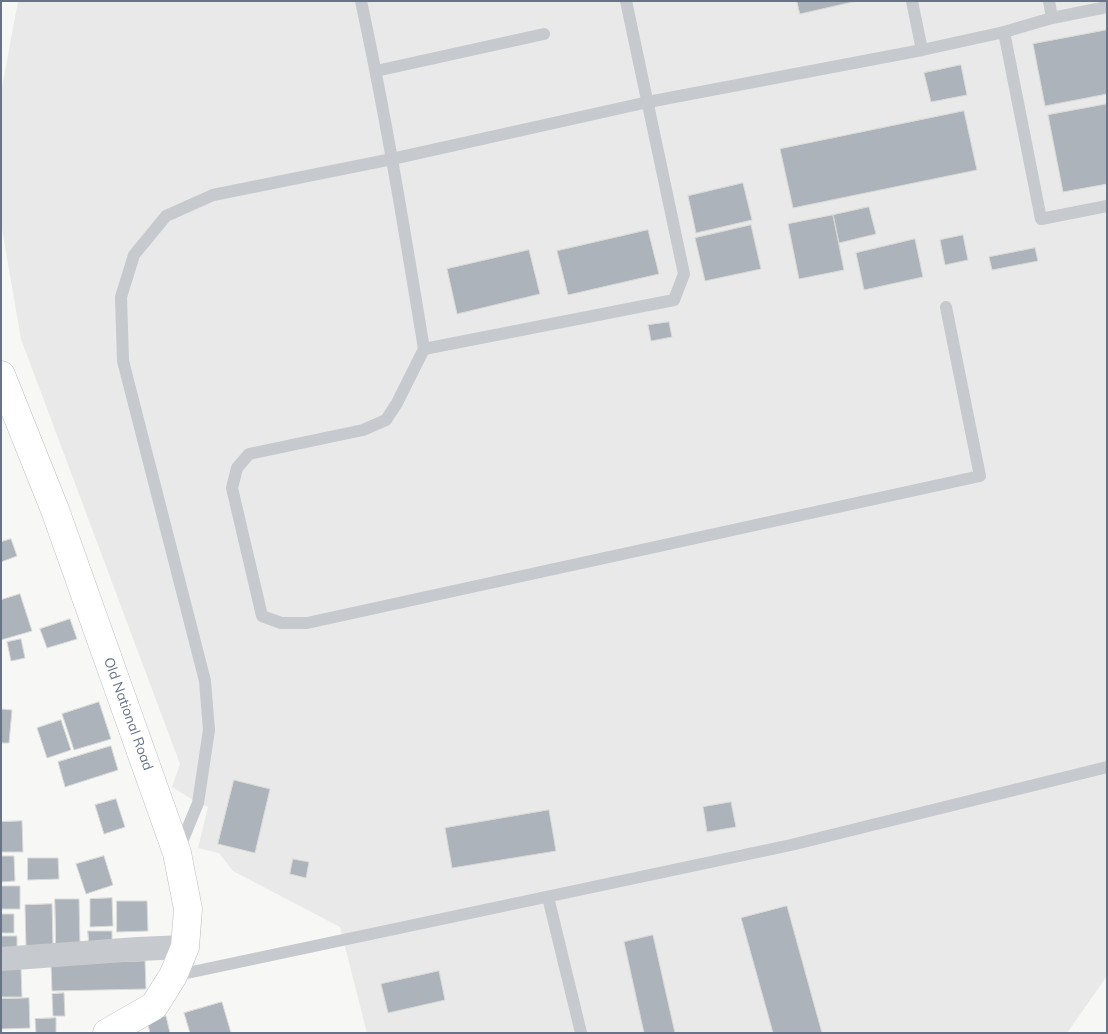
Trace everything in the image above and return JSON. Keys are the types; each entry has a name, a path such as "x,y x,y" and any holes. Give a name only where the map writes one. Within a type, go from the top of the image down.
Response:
{"main road":[{"name":"Old National Road","path":"1,374 55,510 177,854 188,909 185,947 173,976 154,1006 107,1033"}],"street":[{"path":"1,960 185,947"}],"lane":[{"path":"361,1 392,159 424,350 398,403 386,420 363,430 249,454 237,468 232,488 262,616 281,623 307,623 980,476 946,306"},
{"path":"424,350 674,300 684,274 626,1"},
{"path":"912,1 922,50"},
{"path":"1049,1 1052,18"},
{"path":"177,854 198,802 209,730 205,681 123,361 120,297 134,255 166,216 213,195 392,159 648,102 922,50 1004,32 1052,18 1107,7"},
{"path":"1004,32 1041,219 1107,206"},
{"path":"376,71 544,34"},
{"path":"173,976 791,845 1107,767"},
{"path":"548,897 581,1033"}],"shaded area":[{"path":"18,1 1107,1 1107,976 1067,1033 367,1033 340,927 233,871 219,853 198,848 208,807 172,787 180,764 21,339 1,223 1,93"}],"building":[{"path":"797,1 857,1 800,14"},
{"path":"1107,30 1107,94 1045,106 1033,44"},
{"path":"961,65 967,95 931,102 924,73"},
{"path":"1107,104 1107,184 1063,192 1048,115"},
{"path":"964,111 977,170 793,208 780,149"},
{"path":"743,183 752,220 696,233 688,196"},
{"path":"869,207 876,234 839,243 833,215"},
{"path":"833,215 844,270 799,279 788,224"},
{"path":"751,225 761,269 705,281 695,238"},
{"path":"648,230 659,274 568,295 557,251"},
{"path":"963,235 968,260 945,265 940,240"},
{"path":"915,239 923,277 864,290 856,253"},
{"path":"1035,248 1038,261 992,270 989,257"},
{"path":"529,250 540,294 457,314 447,269"},
{"path":"669,322 672,337 651,341 648,325"},
{"path":"11,539 17,556 1,562 1,542"},
{"path":"20,594 32,631 1,640 1,600"},
{"path":"70,619 77,639 47,648 40,629"},
{"path":"21,639 25,658 11,661 7,642"},
{"path":"99,702 111,739 74,750 62,714"},
{"path":"1,709 12,710 9,743 1,743"},
{"path":"61,720 71,750 47,758 37,728"},
{"path":"111,746 118,770 65,787 58,762"},
{"path":"234,780 270,789 255,853 218,844"},
{"path":"116,799 125,827 104,834 95,805"},
{"path":"731,802 736,827 707,832 703,807"},
{"path":"549,810 556,851 452,868 445,828"},
{"path":"22,821 23,852 1,852 1,822"},
{"path":"1,856 14,856 15,881 1,882"},
{"path":"104,856 113,885 86,894 76,864"},
{"path":"28,858 58,858 59,879 28,880"},
{"path":"293,859 309,862 306,878 290,874"},
{"path":"1,886 20,886 20,909 1,909"},
{"path":"112,898 113,926 90,927 90,899"},
{"path":"55,899 79,899 80,944 56,945"},
{"path":"117,901 147,901 148,931 117,932"},
{"path":"52,904 53,946 26,947 25,905"},
{"path":"787,906 822,1033 773,1033 741,918"},
{"path":"1,914 14,914 14,933 1,933"},
{"path":"88,931 112,931 112,943 89,943"},
{"path":"653,935 675,1033 644,1033 624,942"},
{"path":"1,936 17,936 17,953 1,953"},
{"path":"145,961 146,989 52,991 51,964"},
{"path":"21,969 22,997 1,997 1,970"},
{"path":"439,971 445,1000 388,1013 381,984"},
{"path":"64,993 65,1016 53,1016 52,994"},
{"path":"29,998 30,1028 1,1029 1,999"},
{"path":"222,1002 231,1033 190,1033 184,1013"},
{"path":"166,1016 170,1033 150,1033 147,1020"},
{"path":"56,1018 56,1033 36,1033 35,1019"}]}
